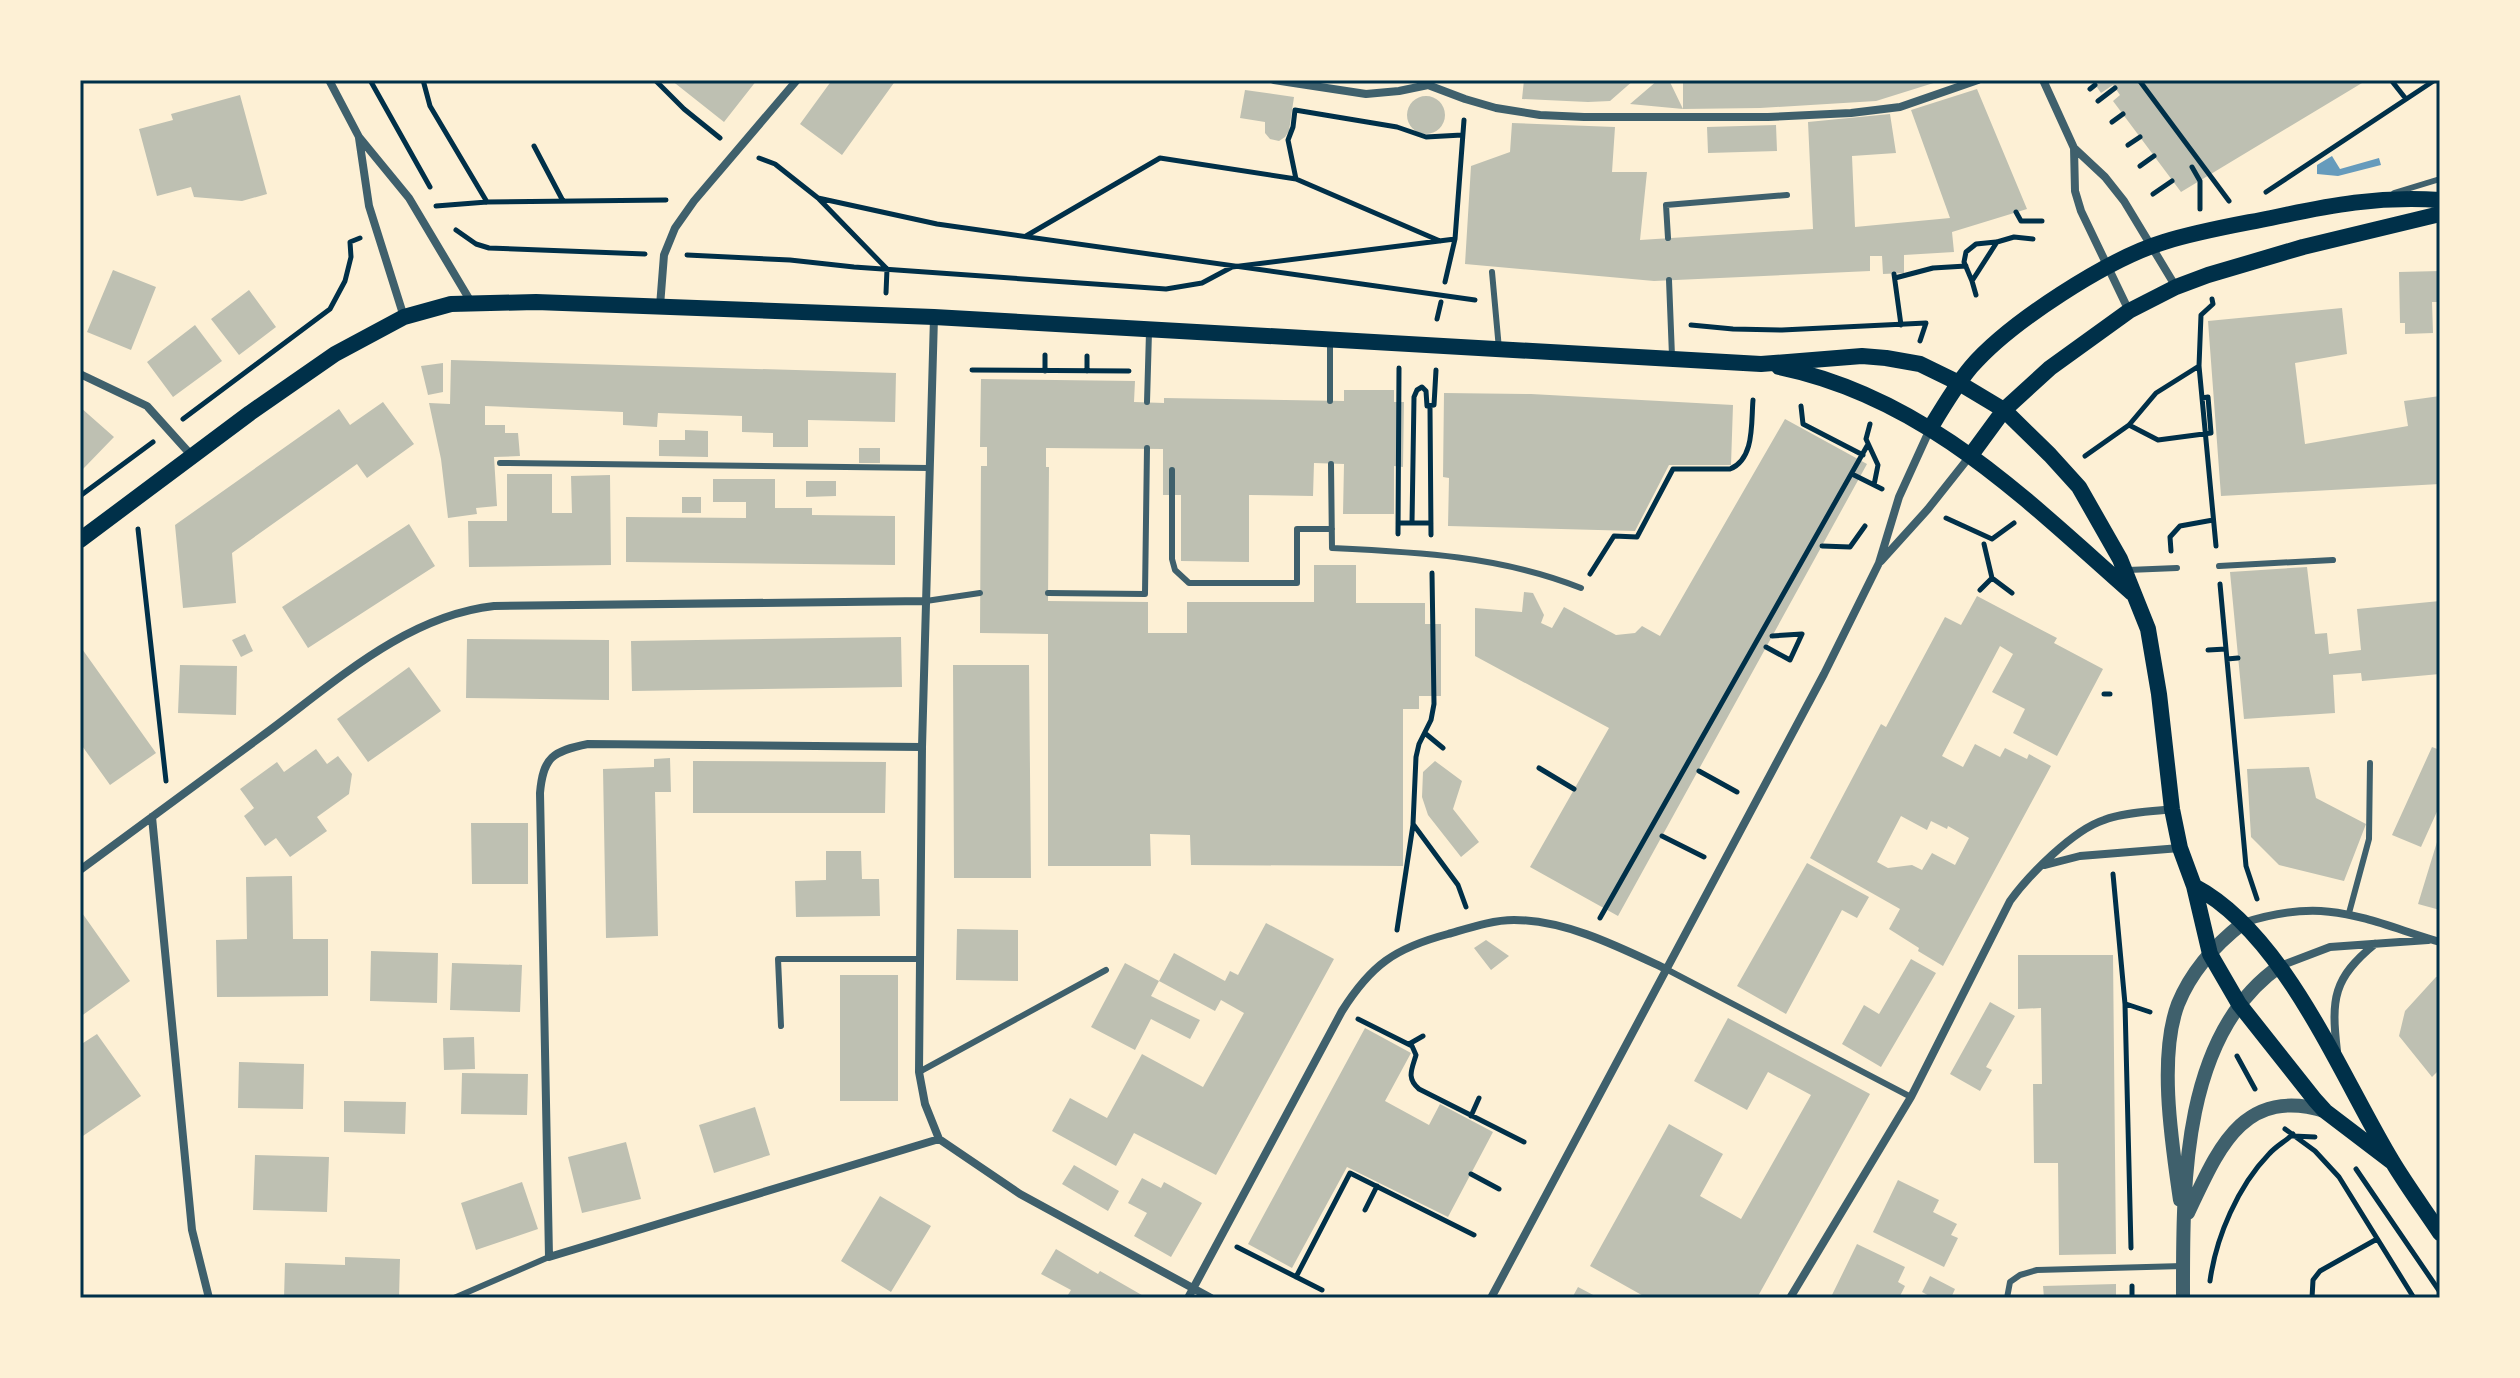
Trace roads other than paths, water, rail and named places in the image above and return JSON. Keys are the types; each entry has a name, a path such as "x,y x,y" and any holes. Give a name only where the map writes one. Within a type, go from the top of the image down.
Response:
{"main road":[{"path":"1931,427 1977,360 2024,320 2107,268 2153,246 2227,227 2374,198 2440,200"},
{"path":"1971,455 2004,410 2050,368 2129,311 2176,287 2303,247 2440,214"},
{"path":"80,540 335,354 404,317 437,306 471,302 934,317 1761,364 1829,358 1886,358 1920,364 2004,410 2079,487 2104,528 2125,570 2152,649 2172,809 2210,954 2239,1004 2325,1111 2392,1162"},
{"path":"1761,364 1838,383 1885,402 1931,427 2032,505 2135,596"},
{"path":"2194,886 2217,900 2243,923 2280,966 2392,1162 2440,1233"}],"street":[{"path":"329,80 359,137 409,198 471,302"},
{"path":"660,306 664,255 675,228 694,201 797,80"},
{"path":"1274,80 1366,94 1399,91 1426,82 1456,96 1496,108 1540,115 1584,117 1768,117 1851,113 1900,107 1978,80"},
{"path":"2043,80 2074,148 2077,199 2129,311"},
{"path":"359,137 369,206 404,317"},
{"path":"2074,148 2114,187 2176,287"},
{"path":"934,317 922,747 919,1072 925,1104 939,1139 1020,1194 1211,1298"},
{"path":"80,374 147,406 192,456"},
{"path":"1491,1298 1824,674 1879,563 1899,497 1931,427"},
{"path":"1879,563 1971,455"},
{"path":"80,870 361,663 415,629 466,609 543,605 926,601"},
{"path":"922,747 588,744 564,748 545,764 540,793 549,1257 939,1139"},
{"path":"1790,1298 1911,1097 2010,901 2040,866 2102,820 2172,809"},
{"path":"152,817 192,1230 209,1298"},
{"path":"2040,866 2080,856 2180,848"},
{"path":"2183,1224 2171,1142 2170,1053 2178,1005 2210,954 2243,923 2266,915 2296,911 2349,913 2436,941"},
{"path":"1188,1298 1342,1011 1359,985 1393,954 1472,927 1513,920 1571,929 1666,969"},
{"path":"2183,1298 2183,1224 2198,1102 2216,1040 2239,1004 2263,977 2280,966 2330,947 2436,941"},
{"path":"2339,1066 2334,1010 2338,986 2350,967 2376,943"},
{"path":"2183,1224 2211,1166 2241,1125 2277,1105 2297,1104 2325,1111"}],"lane":[{"path":"2374,198 2440,179"},
{"path":"1668,238 1666,205 1787,195"},
{"path":"1492,272 1499,349"},
{"path":"1669,280 1672,359"},
{"path":"1147,402 1149,329"},
{"path":"1330,339 1330,401"},
{"path":"1048,593 1145,594 1147,448"},
{"path":"500,463 929,468"},
{"path":"1331,464 1332,548 1431,554 1525,569 1581,588"},
{"path":"1172,470 1172,559 1175,570 1189,583 1297,583 1297,529 1332,529"},
{"path":"2219,566 2333,560"},
{"path":"2125,570 2177,568"},
{"path":"926,601 980,593"},
{"path":"2349,913 2369,839 2370,763"},
{"path":"781,1026 778,959 921,959"},
{"path":"1666,969 1911,1097"},
{"path":"919,1072 1106,970"},
{"path":"454,1298 549,1257"},
{"path":"2007,1298 2010,1282 2037,1270 2183,1266"}],"water":[{"path":"2332,156 2340,169 2379,158 2381,165 2338,176 2317,174 2317,165"}]}
